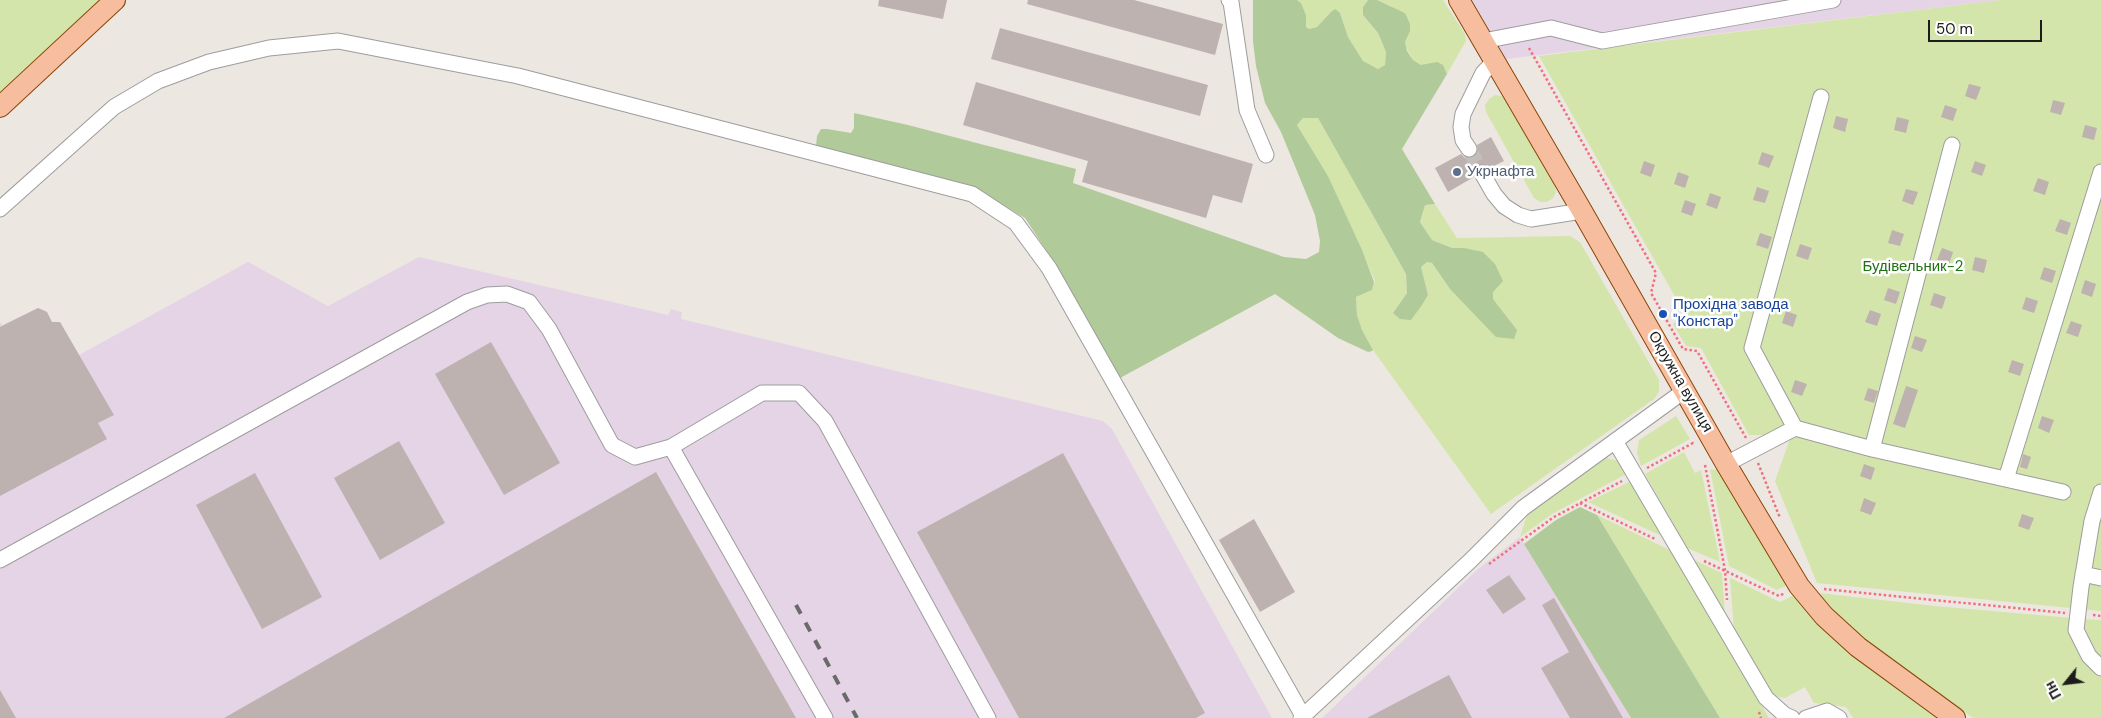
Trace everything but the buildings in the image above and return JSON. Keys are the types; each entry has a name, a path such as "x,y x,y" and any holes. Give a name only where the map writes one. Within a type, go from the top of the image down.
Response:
{"main road":[{"path":"0,107 115,0"},
{"name":"Окружна вулиця","path":"1459,0 1582,210 1726,464 1800,586 1824,616 1858,647 1955,718"}],"street":[{"path":"1229,0 1231,2 1247,110 1266,155"},
{"path":"1484,41 1551,28 1602,41 1833,0"},
{"path":"0,209 114,107 158,80 209,62 269,48 338,42 518,76 972,194 1016,223 1049,268 1302,717 1523,508 1684,391"},
{"path":"1469,149 1463,140 1461,127 1463,114 1483,73 1495,60"},
{"path":"1795,428 1752,348 1821,98"},
{"path":"1872,449 1952,144"},
{"path":"2006,479 2101,172"},
{"path":"1482,173 1494,194 1504,206 1518,215 1531,220 1582,210"},
{"path":"0,560 467,302 487,294 507,294 529,302 549,329 612,445 635,457 671,447 762,393 799,393 825,421 988,718"},
{"path":"1726,464 1795,428 1872,449 2064,492"},
{"path":"1615,441 1766,698 1785,715 1792,718"},
{"path":"671,447 825,718"},
{"path":"2101,492 2092,520 2076,630 2089,656 2101,668"},
{"path":"2083,574 2101,578"},
{"path":"1806,718 1827,711 1839,718"}],"path":[{"path":"1522,34 1656,273 1652,294 1683,349 1697,351 1753,450 1781,521"},
{"path":"1470,560 1486,567 1554,517 1693,443 1696,450"},
{"path":"1703,462 1706,467 1725,570 1727,606"},
{"path":"1800,586 2101,616"},
{"path":"1758,710 1761,718"}],"shaded area":[{"path":"1472,0 2000,0 1506,59"},
{"path":"419,257 668,315 671,309 682,312 681,319 1103,421 1112,429 1272,718 0,718 0,322 2,325 38,308 47,312 52,322 60,322 79,355 248,262 328,306"},
{"path":"1520,537 1631,718 1322,718 1478,569"}],"green space":[{"path":"0,0 115,0 0,107"},
{"path":"1253,0 1297,0 1301,3 1306,15 1306,27 1309,29 1317,27 1335,9 1340,13 1348,37 1363,61 1378,69 1385,65 1386,52 1378,33 1363,15 1363,7 1368,0 1377,0 1405,13 1410,24 1410,31 1405,42 1407,51 1413,60 1421,65 1437,62 1443,65 1447,74 1402,149 1435,204 1425,205 1420,222 1432,240 1452,248 1464,248 1483,252 1495,264 1503,281 1493,292 1493,299 1517,330 1514,339 1496,337 1450,289 1432,263 1427,262 1421,267 1428,295 1411,320 1400,319 1393,313 1407,293 1406,274 1318,118 1303,118 1297,125 1328,176 1362,250 1374,282 1372,290 1356,297 1357,315 1362,330 1373,350 1368,352 1338,338 1275,294 1120,378 1054,262 1025,218 978,190 819,151 816,146 817,136 821,129 851,133 854,128 854,113 908,125 1076,169 1073,183 1284,257 1306,259 1319,252 1320,241 1315,215 1281,132 1265,103 1256,66 1253,41"},
{"path":"1297,0 1368,0 1363,7 1363,15 1378,33 1386,52 1385,65 1378,69 1363,61 1348,37 1340,13 1331,12 1317,27 1309,29 1306,27 1306,15 1301,3"},
{"path":"1377,0 1443,0 1465,34 1466,41 1447,74 1443,65 1421,65 1413,60 1405,42 1410,31 1405,13"},
{"name":"Будівельник-2","path":"2000,0 2101,0 2101,611 1817,583 1775,481 1791,436 1784,425 1767,435 1749,435 1701,348 1686,346 1673,324 1686,316 1539,56"},
{"path":"1495,95 1502,96 1507,100 1555,185 1556,192 1553,198 1547,202 1540,202 1534,198 1486,112 1485,105"},
{"path":"1303,118 1318,118 1406,274 1407,293 1393,313 1428,295 1421,267 1427,262 1432,263 1450,289 1517,330 1493,299 1493,293 1464,248 1452,248 1432,240 1420,222 1425,205 1435,204 1457,238 1570,236 1580,242 1659,380 1659,392 1654,399 1491,514 1373,350 1362,330 1357,315 1356,297 1372,290 1375,281 1328,176 1297,125"},
{"path":"1676,416 1690,439 1641,466 1637,453 1639,440"},
{"path":"1684,452 1695,473 1701,470 1720,562 1687,548 1645,474"},
{"path":"1606,458 1619,461 1626,474 1552,514 1520,537 1527,515"},
{"path":"1710,469 1719,470 1789,584 1777,590 1729,566"},
{"path":"1631,481 1664,537 1588,502"},
{"path":"1580,507 1597,515 1720,718 1631,718 1524,544 1556,520"},
{"path":"1597,515 1672,551 1769,718 1720,718"},
{"path":"1694,560 1722,573 1725,615"},
{"path":"1730,578 1780,602 1796,594 1854,656 1938,718 1853,718 1846,707 1814,703 1805,687 1785,698 1772,693 1734,631"},
{"path":"1819,593 1935,606 2072,618 2101,674 2101,718 1973,718 1865,639 1832,609"},
{"path":"2081,619 2101,620 2101,661 2080,628"}],"tunnel":[{"path":"1469,149 1482,173"}],"railway":[{"path":"796,605 857,718"}],"place":[{"name":"Укрнафта","path":"1457,172"},
{"name":"Прохідна завода \"Констар\"","path":"1663,314"}]}
